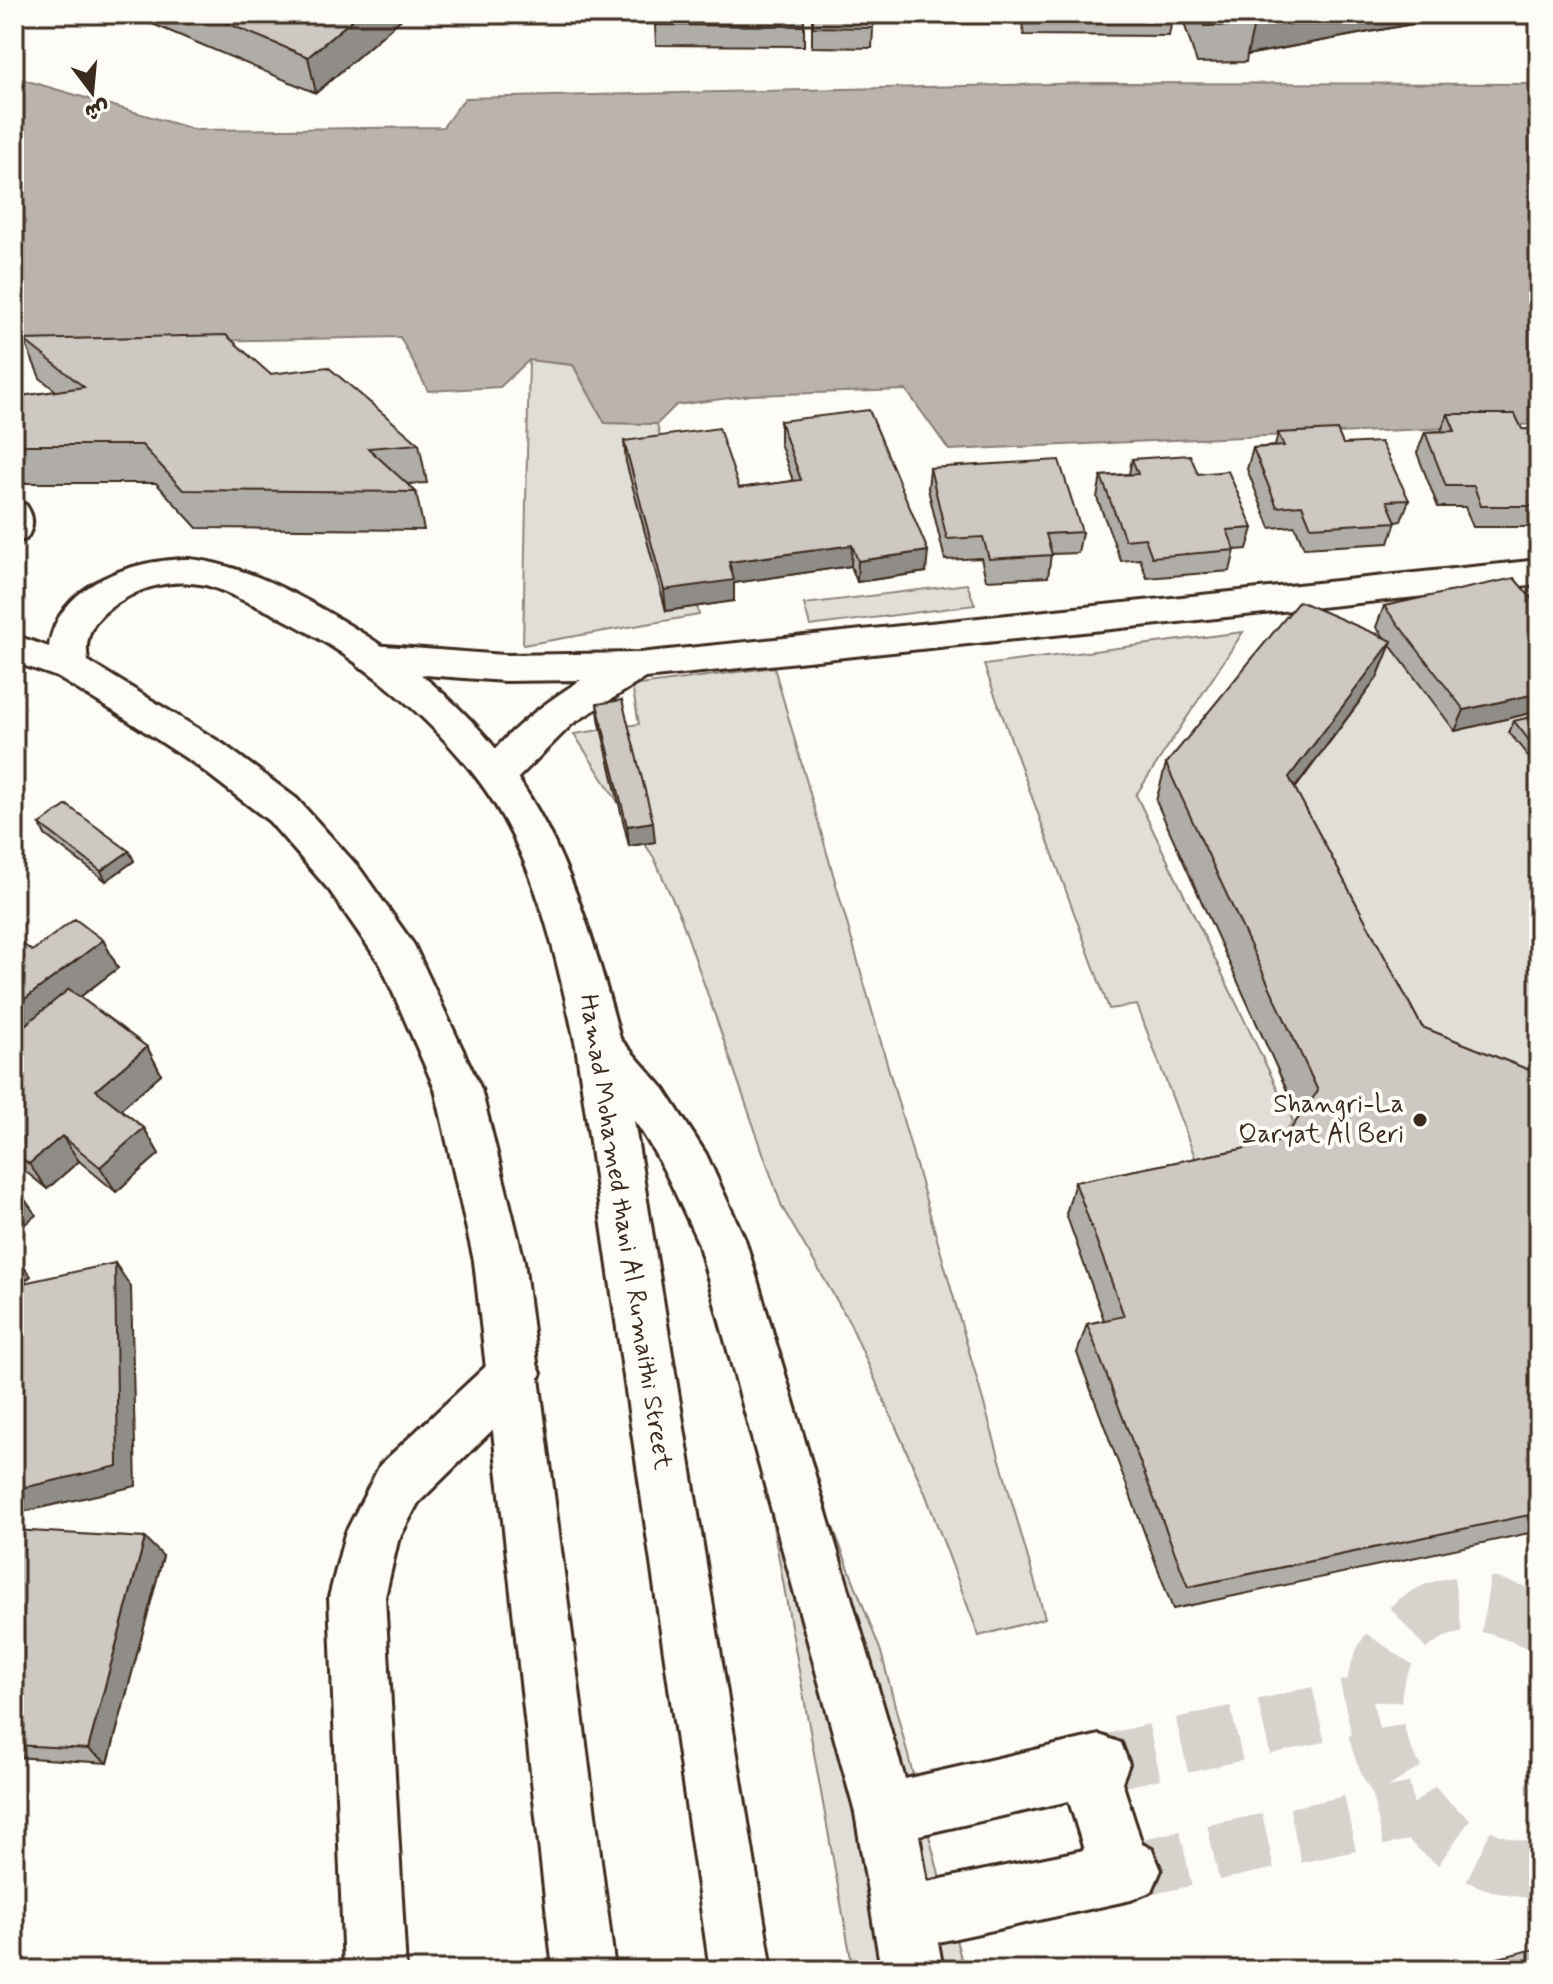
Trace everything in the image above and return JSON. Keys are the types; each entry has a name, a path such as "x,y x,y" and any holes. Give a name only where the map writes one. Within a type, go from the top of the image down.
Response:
{"main road":[{"path":"14,513 14,531"},
{"name":"Hamad Mohamed thani Al Rumaithi Street","path":"70,668 65,648 70,627 85,608 108,591 135,578 166,572 204,572 260,592 325,625 372,658 445,719 497,775 540,845 573,939 599,1046 741,1970"},
{"path":"372,658 504,668 639,666 1539,572"},
{"path":"14,648 70,668 209,754 283,810 345,880 399,957 458,1089 499,1261 515,1373 584,1970"},
{"path":"497,775 544,723 574,701 639,666"},
{"path":"599,1046 648,1103 689,1169 722,1242 885,1813 908,1944 1126,1871 1094,1766 885,1813"},
{"path":"375,1970 357,1597 372,1534 399,1484 515,1373"}],"shaded area":[{"path":"14,77 196,130 443,127 465,98 1095,83 1539,84 1539,424 949,450 906,390 752,395 676,405 657,424 605,423 573,365 529,360 500,387 428,391 400,337 14,345"},
{"path":"529,360 573,365 605,423 657,424 699,615 523,645"},
{"path":"967,584 975,605 810,626 804,604"},
{"path":"1413,631 1539,708 1539,1116 1403,1061 1275,814 1287,639"},
{"path":"1243,632 1136,795 1293,1121 1260,1164 1201,1173 1137,1005 1109,1009 984,665"},
{"path":"774,667 1045,1618 979,1636 925,1493 850,1323 782,1207 681,918 654,858 574,734 639,724 632,686"},
{"path":"721,1237 881,1652 964,1970 853,1970"}],"building":[{"path":"205,14 359,14 308,57"},
{"path":"656,14 804,14 804,26 655,25"},
{"path":"813,14 873,14 873,28 813,27"},
{"path":"1200,14 1283,14 1255,19 1254,25 1204,26"},
{"path":"226,335 270,374 328,367 419,444 368,448 416,492 183,490 142,445 14,445 14,397 84,387 24,340"},
{"path":"869,410 928,551 858,561 852,545 729,562 734,580 664,590 624,441 719,428 739,488 801,480 780,421"},
{"path":"1448,414 1515,414 1522,429 1539,430 1539,506 1481,506 1474,486 1446,486 1425,432 1455,431"},
{"path":"1337,430 1343,444 1381,442 1409,500 1387,501 1396,522 1311,527 1302,505 1277,507 1253,448 1284,446 1278,433"},
{"path":"1190,455 1198,474 1228,471 1253,528 1227,530 1235,550 1152,557 1145,538 1125,540 1101,476 1138,474 1132,459"},
{"path":"1059,460 1082,532 1046,534 1052,555 989,559 983,537 947,539 930,468"},
{"path":"1514,578 1539,607 1539,693 1464,710 1384,606"},
{"name":"Shangri-La Qaryat Al Beri","path":"1299,601 1392,641 1289,777 1422,1027 1539,1074 1539,1513 1188,1587 1087,1324 1124,1316 1075,1182 1282,1141 1318,1091 1166,764"},
{"path":"622,700 653,822 627,826 597,704"},
{"path":"1539,715 1539,753 1514,721"},
{"path":"67,805 129,851 101,871 40,824"},
{"path":"75,919 103,940 14,1007 14,943 18,940 32,951"},
{"path":"69,989 147,1047 96,1090 144,1128 100,1167 62,1136 29,1164 14,1152 14,1034"},
{"path":"115,1263 118,1466 14,1490 14,1285"},
{"path":"14,1530 145,1538 88,1749 14,1745"},
{"path":"1539,1948 1539,1970 1449,1970"}],"tunnel":[{"path":"1539,1622 1481,1604 1439,1609 1417,1621 1386,1654 1374,1693 1377,1735 1394,1776 1421,1813 1456,1843 1497,1863 1539,1870"},
{"path":"1100,1764 1373,1702"},
{"path":"1131,1870 1415,1810"}],"place":[{"name":"Shangri-La Qaryat Al Beri","path":"1420,1120"}]}
